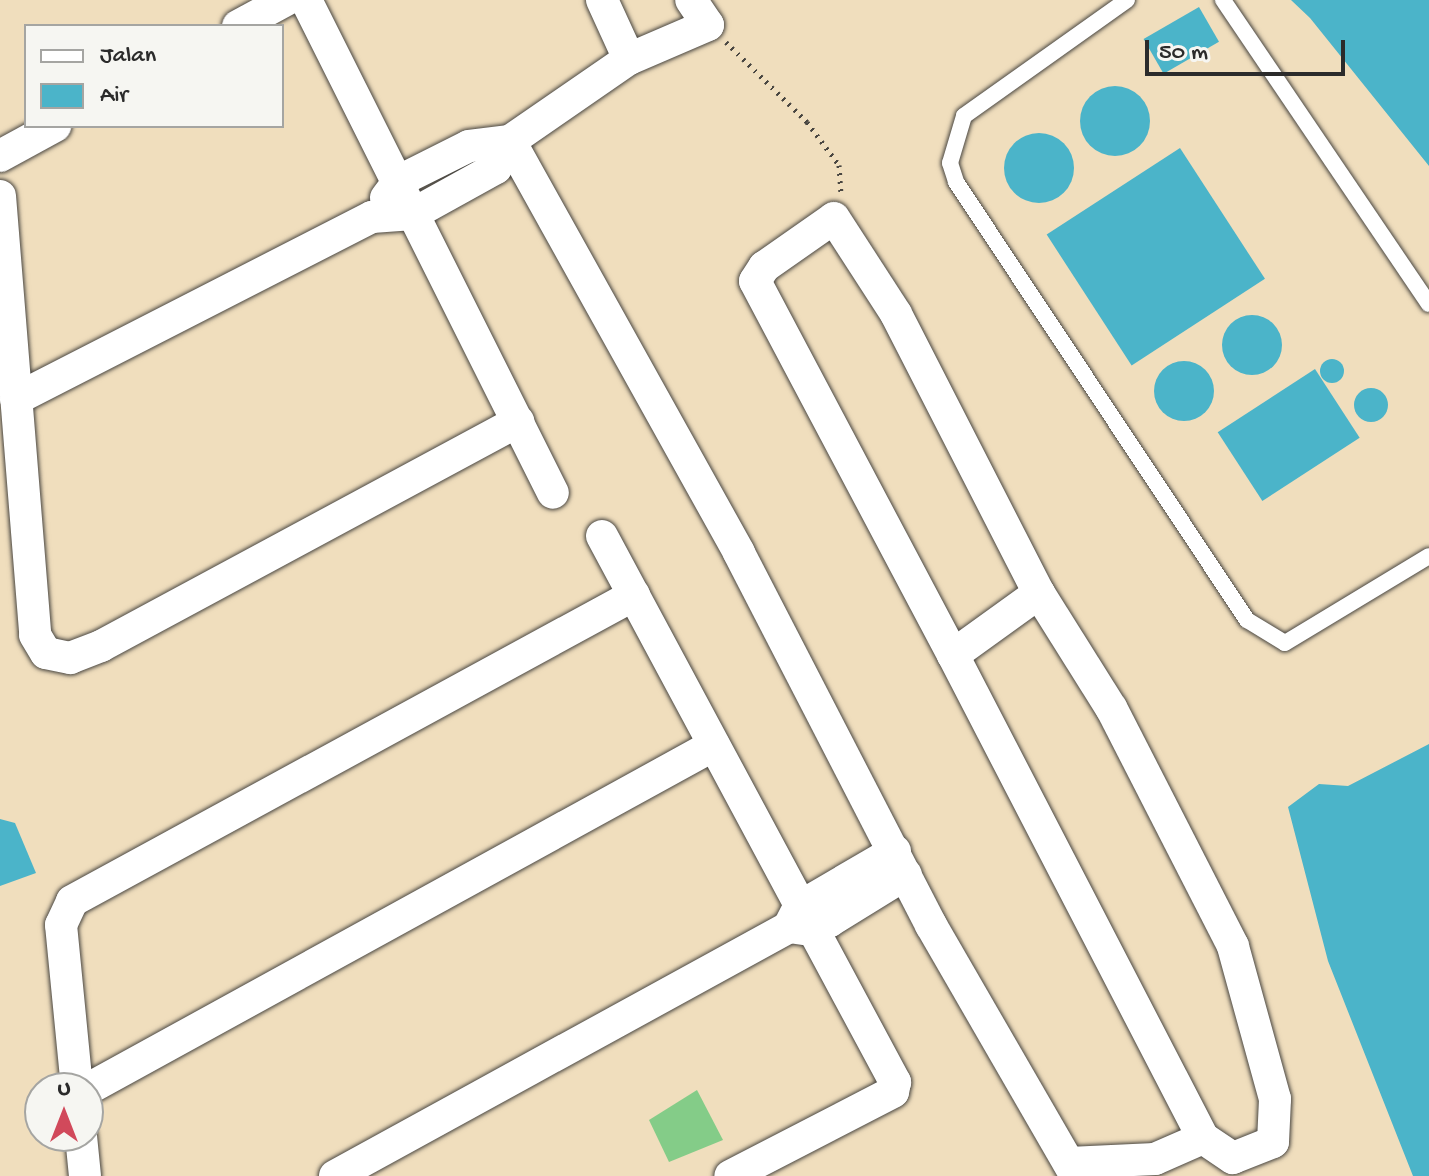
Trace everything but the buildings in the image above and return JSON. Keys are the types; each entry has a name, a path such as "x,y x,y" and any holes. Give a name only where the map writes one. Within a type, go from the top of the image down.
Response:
{"street":[{"path":"242,24 286,0"},
{"path":"306,0 553,493"},
{"path":"602,0 629,59"},
{"path":"16,399 372,217 413,214 496,168 510,141 700,12"},
{"path":"0,156 51,128"},
{"path":"372,217 399,181 483,140 510,141"},
{"path":"510,141 900,863 1072,1170 1155,1159 1203,1138"},
{"path":"0,196 35,635 46,653 62,658 101,646 518,421"},
{"path":"834,218 896,314 1039,593 1111,708 1242,974 1279,1134 1233,1158 1203,1138 755,281 764,267 834,218"},
{"path":"602,536 714,745 799,921 895,1082 893,1092 730,1176"},
{"path":"953,655 1039,593"},
{"path":"75,1072 61,925 72,901 634,595"},
{"path":"104,1080 714,745"},
{"path":"335,1176 900,863"},
{"path":"83,1152 85,1176"}],"lane":[{"path":"1127,0 964,116 950,163 956,182 1247,620 1285,643 1429,556"},
{"path":"1223,0 1429,304"}],"path":[{"path":"700,12 807,122 839,165 834,218"}],"green space":[{"path":"697,1090 723,1140 669,1162 649,1120"}],"water":[{"path":"1291,0 1429,0 1429,166 1310,18"},
{"path":"1199,7 1219,42 1164,74 1144,39"},
{"path":"1115,86 1140,96 1150,121 1140,146 1115,156 1090,146 1080,121 1090,96"},
{"path":"1039,133 1064,143 1074,168 1064,193 1039,203 1014,193 1004,168 1014,143"},
{"path":"1180,148 1265,279 1132,365 1047,235"},
{"path":"1252,315 1264,317 1273,324 1280,333 1280,357 1273,366 1264,373 1252,375 1240,373 1231,366 1224,357 1222,345 1224,333 1231,324 1240,317"},
{"path":"1332,359 1343,366 1344,371 1337,382 1332,383 1321,376 1320,371 1327,360"},
{"path":"1184,361 1195,363 1205,370 1212,380 1212,402 1205,412 1195,419 1184,421 1173,419 1163,412 1156,402 1154,391 1156,380 1163,370 1173,363"},
{"path":"1315,369 1360,438 1262,501 1218,432"},
{"path":"1371,388 1383,393 1388,405 1383,417 1371,422 1359,417 1354,405 1359,393"},
{"path":"1429,744 1429,1176 1413,1176 1328,961 1288,807 1319,784 1348,786"},
{"path":"0,819 15,823 36,873 0,886"}]}
